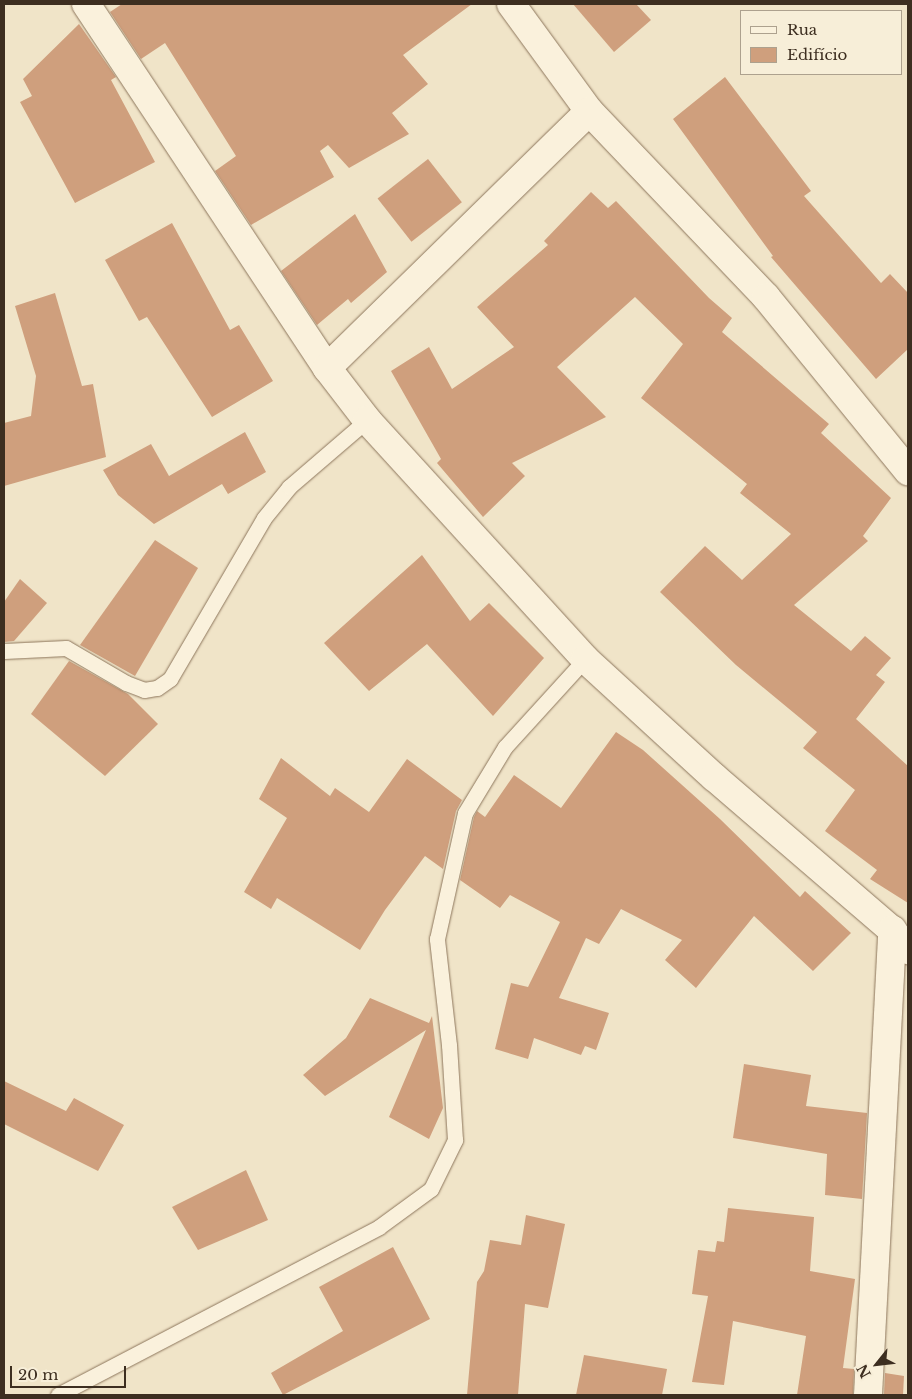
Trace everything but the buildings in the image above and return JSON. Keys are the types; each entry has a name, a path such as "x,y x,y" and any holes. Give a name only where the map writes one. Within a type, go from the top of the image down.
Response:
{"street":[{"path":"86,4 327,368 367,420 584,659 714,777 900,940 868,1395"},
{"path":"511,4 590,111 766,297 908,471"},
{"path":"327,368 590,111"}],"lane":[{"path":"4,651 66,648 126,683 144,690 157,688 170,679 264,518 289,486 367,420"},
{"path":"58,1395 379,1227 431,1189 455,1140 449,1045 437,939 465,814 505,747 584,659"}]}
